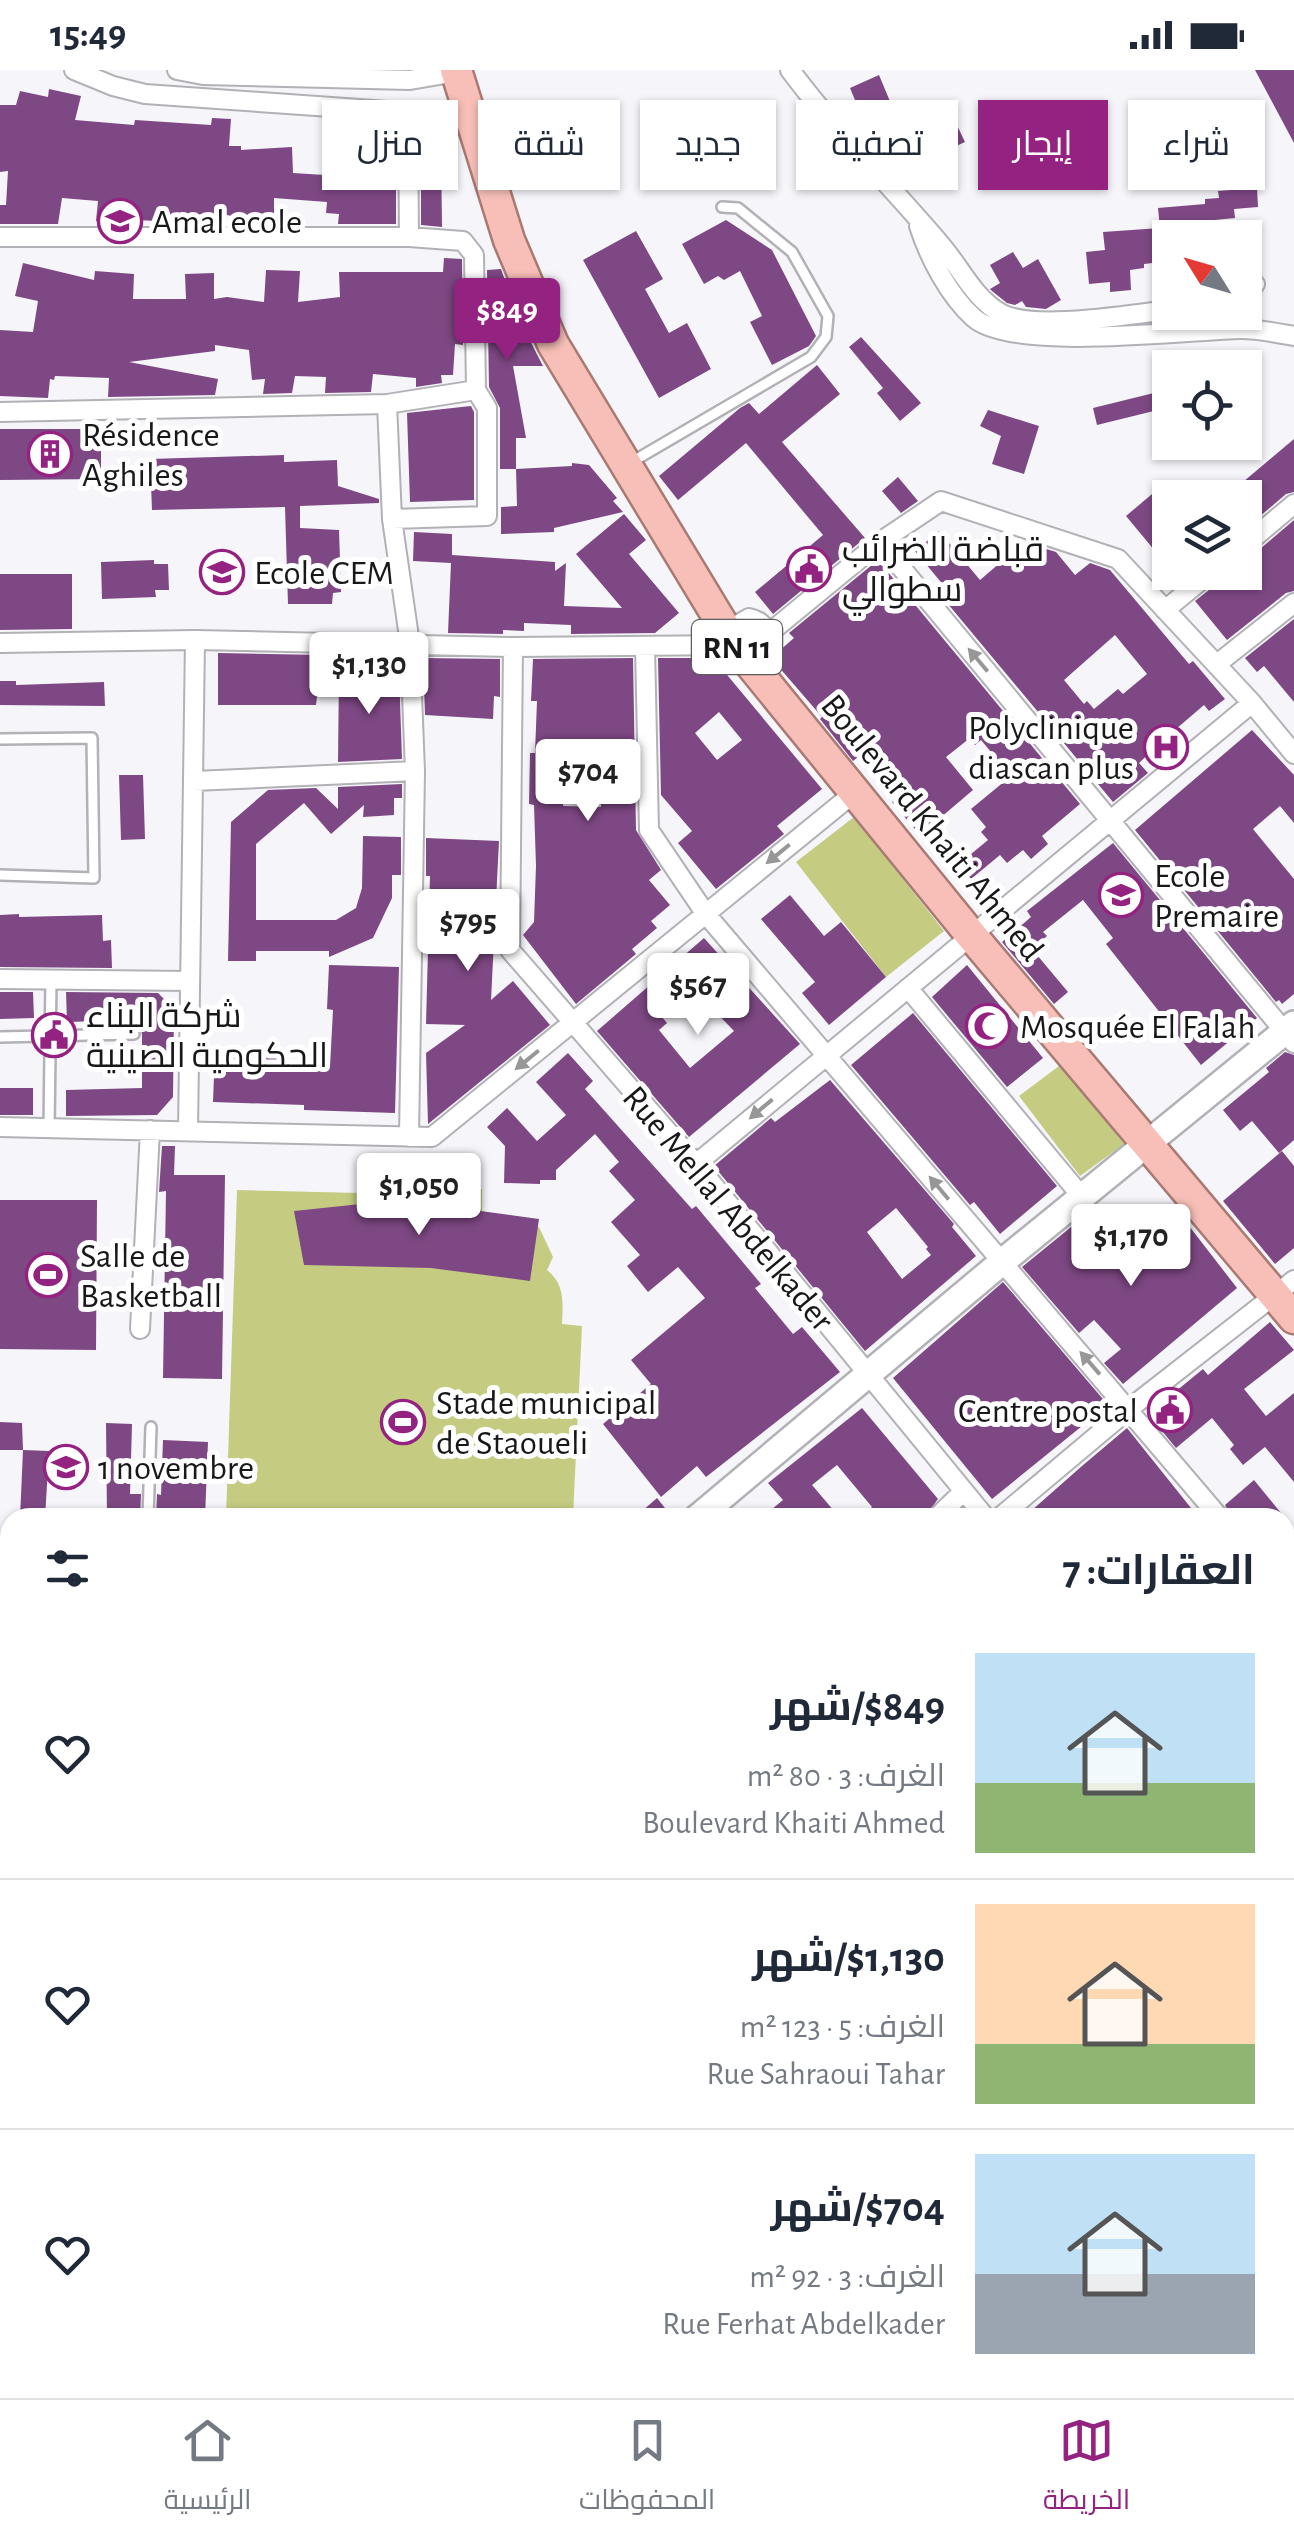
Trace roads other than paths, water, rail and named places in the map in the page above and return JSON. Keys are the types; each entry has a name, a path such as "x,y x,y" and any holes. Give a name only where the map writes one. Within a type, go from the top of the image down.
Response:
{"highway":[{"name":"Boulevard Khaiti Ahmed","path":"457,71 509,240 553,344 734,643 971,935 1148,1144 1288,1298"}],"main road":[{"path":"709,1508 1002,1262 1291,1033"}],"street":[{"path":"74,70 146,94 402,112 408,119 409,237"},
{"path":"176,70 202,76 410,80 457,71"},
{"path":"790,70 830,124 941,245 981,298 1004,316 1050,322 1152,312"},
{"path":"917,221 951,289 976,320 1012,333 1094,336 1246,329 1294,336"},
{"path":"0,238 463,240 474,255 476,390 487,408 487,516 392,519"},
{"path":"0,412 387,404 476,390"},
{"path":"387,404 392,519 410,644 415,771 409,1138"},
{"path":"768,634 880,542 941,501 1118,559 1252,702 1294,754"},
{"path":"1262,531 1294,504"},
{"path":"880,542 1291,1033"},
{"path":"1166,610 1190,590"},
{"path":"1217,664 1294,603"},
{"path":"0,643 195,640 645,647 734,643 745,653 759,652 768,641 768,634 762,622 749,618 737,625 734,643"},
{"path":"188,1130 195,640"},
{"name":"Rue Mellal Abdelkader","path":"513,647 510,950 696,1164 978,1508"},
{"path":"645,647 649,830 706,912 1212,1508"},
{"path":"696,1164 1252,702"},
{"path":"194,781 415,771"},
{"path":"0,1127 432,1137 854,793"},
{"path":"0,978 190,981"},
{"path":"908,988 1084,1198"},
{"path":"140,1329 150,1130"},
{"path":"1012,1508 1130,1408 1288,1298"},
{"path":"946,1508 964,1491"}],"lane":[{"path":"628,464 811,357 826,337 828,316 792,252 738,208 722,208"},
{"path":"0,740 92,738 94,878 0,875"},
{"path":"49,1128 50,979"},
{"path":"0,1038 134,1034"},
{"path":"148,1508 151,1427"}],"place":[{"name":"Amal ecole","path":"120,221"},
{"name":"Résidence Aghiles","path":"50,454"},
{"name":"قباضة الضرائب سطوالي","path":"809,569"},
{"name":"Ecole CEM","path":"222,572"},
{"name":"Polyclinique diascan plus","path":"1166,747"},
{"name":"Ecole Premaire","path":"1121,895"},
{"name":"Mosquée El Falah","path":"988,1026"},
{"name":"شركة البناء الحكومية الصينية","path":"54,1035"},
{"name":"Salle de Basketball","path":"48,1275"},
{"name":"Centre postal","path":"1170,1410"},
{"name":"Stade municipal de Staoueli","path":"403,1422"},
{"name":"1 novembre","path":"66,1467"}]}
